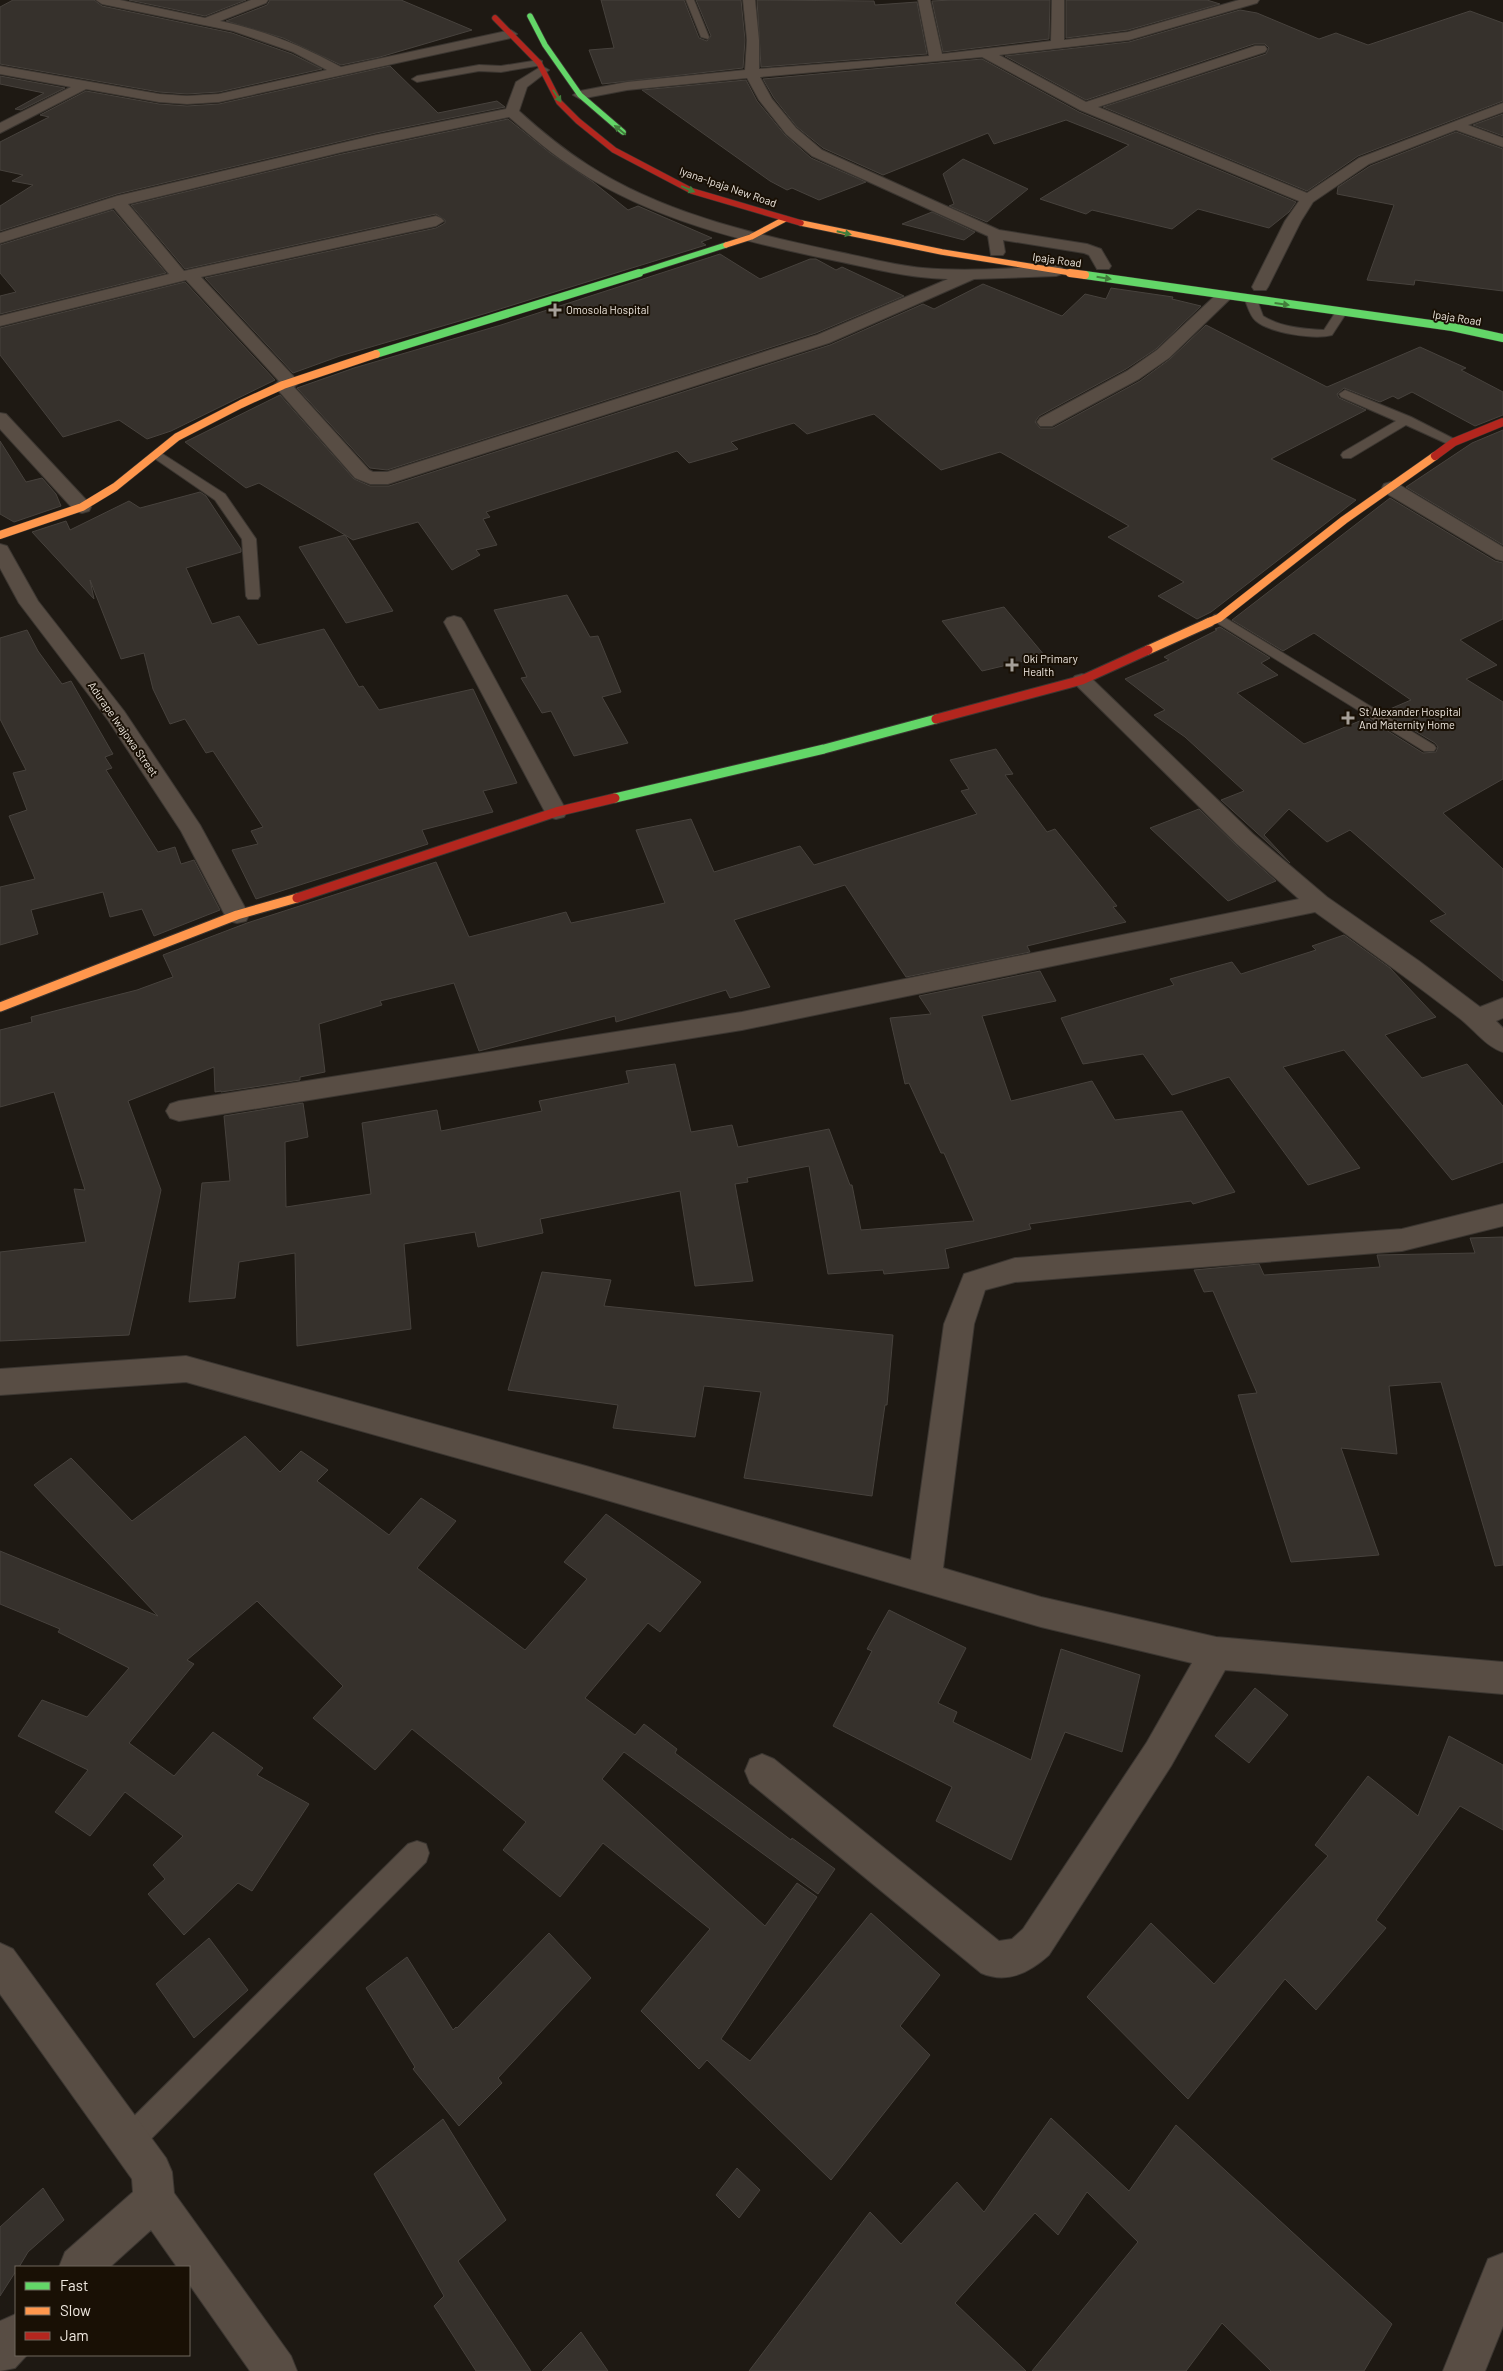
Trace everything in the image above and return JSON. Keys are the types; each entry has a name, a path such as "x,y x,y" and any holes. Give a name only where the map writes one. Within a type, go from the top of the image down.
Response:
{"main road":[{"path":"483,12 495,18 526,15 580,95 634,140"},
{"name":"Iyana-Ipaja New Road","path":"495,18 540,67 560,102 578,121 614,150 658,175 692,190 785,219 865,238 992,257"},
{"path":"0,535 82,507 115,487 158,455 177,438 241,404 286,384 347,362 494,319 751,237 785,219"},
{"path":"869,225 992,257"},
{"name":"Ipaja Road","path":"992,257 1103,266 1162,274"},
{"name":"Ipaja Road","path":"992,257 1056,271 1452,327 1503,338"},
{"name":"Ipaja Road","path":"1328,298 1494,324"},
{"path":"0,1007 236,914 308,894 556,812 824,749 1082,680 1219,618 1344,520 1454,442 1503,422"}],"street":[{"path":"102,0 236,28 298,49 340,72"},
{"path":"206,22 262,0"},
{"path":"749,0 753,40 752,74 766,100 791,130 817,153 995,234 1087,249 1095,252 1103,266"},
{"path":"924,0 936,59"},
{"path":"1056,46 1058,0"},
{"path":"580,95 627,86 708,77 936,59 1129,36 1253,0"},
{"path":"0,70 159,98 187,100 219,98 511,34"},
{"path":"1085,107 1260,49"},
{"path":"986,54 1085,107 1308,199"},
{"path":"512,112 521,85 540,67"},
{"path":"0,129 86,84"},
{"path":"1260,287 1293,221 1308,199 1364,161 1503,107"},
{"path":"0,238 116,201 358,143 512,112"},
{"path":"512,112 553,149 609,185 677,214 751,237 922,273 971,276 1056,271"},
{"path":"1454,125 1503,143"},
{"path":"116,201 286,384 362,474 370,478 388,478 823,339 971,276"},
{"path":"0,321 185,276 436,221"},
{"path":"992,257 995,234"},
{"path":"1046,422 1133,375 1155,360 1224,296"},
{"path":"0,418 82,507"},
{"path":"1391,488 1503,555"},
{"name":"Adurape Iwajowa Street","path":"0,550 28,603 116,716 192,830 236,914"},
{"path":"454,622 556,812"},
{"path":"1082,680 1245,839 1319,903 1410,967 1478,1019 1503,1043"},
{"path":"179,1111 742,1021 1319,903"},
{"path":"1478,1019 1503,1007"},
{"path":"925,1579 959,1324 974,1282 1015,1270 1402,1240 1503,1215"},
{"path":"0,1382 186,1369 586,1480 1041,1612 1216,1653 1503,1678"},
{"path":"762,1771 994,1960 1020,1956 1036,1942 1160,1754 1216,1653"},
{"path":"0,1962 152,2172 154,2200 276,2371"},
{"path":"81,2266 154,2200"},
{"path":"1464,2371 1503,2274"},
{"path":"0,2353 15,2337"}],"lane":[{"path":"690,0 705,37"},
{"path":"417,79 479,68 501,70 540,67"},
{"path":"1251,300 1257,317 1268,323 1311,334 1328,333 1341,312"},
{"path":"1345,394 1454,442"},
{"path":"1347,455 1407,420"},
{"path":"158,455 220,497 250,539 253,596"},
{"path":"1219,618 1429,748"},
{"path":"129,2141 416,1853"}],"building":[{"path":"13,0 94,0 102,6 232,33 292,54 322,69 219,92 187,94 159,92 0,64 0,7"},
{"path":"129,0 246,0 205,16"},
{"path":"270,0 401,0 472,30 380,57 341,65 283,38 226,21 267,5"},
{"path":"601,0 684,0 699,38 707,41 711,36 696,0 741,0 745,40 743,68 602,84 589,50 614,48"},
{"path":"757,0 874,1 875,5 917,2 927,54 761,67"},
{"path":"1050,0 1049,39 943,52 932,1"},
{"path":"1066,0 1207,0 1220,4 1128,30 1066,38"},
{"path":"1240,10 1257,13 1319,39 1336,33 1368,45 1470,11 1503,23 1503,101 1358,156 1307,191 1103,107 1266,54 1269,48 1265,44 1254,44 1086,100 1005,56 1129,42"},
{"path":"982,59 1079,112 1296,202 1289,212 1269,228 1198,209 1172,229 1092,210 1086,214 1040,199 1129,145 1066,120 994,144 988,133 883,175 823,148 797,127 774,98 763,79"},
{"path":"390,66 438,113 497,101 505,107 376,133 117,194 0,231 0,206 33,185 12,181 23,175 0,170 0,142 49,117 40,115 86,91 159,104 187,106 219,104"},
{"path":"0,76 65,88 21,110 15,109 44,93 0,84"},
{"path":"746,80 757,101 785,135 811,158 866,182 819,200 792,188 787,190 770,181 642,90"},
{"path":"1503,114 1503,136 1473,125"},
{"path":"508,119 550,153 593,182 628,210 638,206 712,238 701,242 706,245 487,313 340,356 293,373 205,278 436,228 445,223 445,220 436,214 185,269 131,205 342,154"},
{"path":"1456,132 1503,149 1503,291 1415,280 1414,285 1367,280 1394,205 1337,194 1338,187 1370,166"},
{"path":"963,159 1028,189 987,222 949,206 954,204 943,174"},
{"path":"113,210 166,273 0,314 0,296 16,292 0,273 0,245"},
{"path":"932,212 975,232 964,240 902,224"},
{"path":"720,254 760,279 810,259 816,259 836,270 842,267 904,296 816,333 387,470 370,468 297,388 354,368 501,325"},
{"path":"185,282 275,380 171,431 147,439 119,420 63,437 0,355 0,328"},
{"path":"983,284 1062,316 1085,294 1106,299 1111,288 1173,297 1172,299 1201,306 1156,349 1126,369 1039,416 1035,422 1040,428 1053,428 1140,381 1170,359 1206,325 1327,387 1420,347 1466,368 1461,370 1503,392 1503,415 1475,426 1412,392 1398,399 1393,396 1380,402 1344,388 1337,394 1339,398 1366,410 1271,459 1356,500 1211,612 1197,619 1158,596 1184,582 1108,537 1129,526 1000,452 941,470 874,414 807,434 794,423 731,442 738,449 689,463 677,451 486,512 490,517 483,519 497,545 476,550 480,555 452,570 418,522 353,540 259,483 246,488 185,442 280,395 354,479 370,486 389,486 830,345 923,304 934,309"},
{"path":"1503,430 1503,545 1406,487 1472,443"},
{"path":"0,441 26,482 42,478 56,494 61,506 14,522 0,514"},
{"path":"200,492 206,496 241,549 241,552 186,568 212,624 239,616 258,645 324,629 359,687 363,686 379,710 473,689 517,783 483,791 493,812 422,830 428,844 256,899 232,850 258,844 251,831 263,827 213,751 206,753 185,719 170,724 153,689 144,653 121,659 90,580 94,599 32,532 66,521 70,530 129,501 140,508"},
{"path":"1390,498 1495,561 1503,563 1503,619 1460,640 1497,665 1466,679 1503,702 1503,779 1443,813 1503,869 1503,981 1430,921 1446,914 1350,830 1327,842 1289,809 1264,835 1290,863 1221,800 1244,791 1185,737 1154,715 1165,710 1125,679 1169,660 1164,657 1220,627 1270,658 1261,663 1278,675 1237,693 1304,744 1367,718 1423,753 1436,752 1438,747 1435,743 1383,712 1411,700 1314,633 1283,651 1232,620"},
{"path":"345,535 393,611 346,623 299,547"},
{"path":"567,595 590,637 598,636 621,692 602,697 628,743 574,756 551,711 542,713 521,678 527,677 494,610"},
{"path":"1004,607 1045,656 982,671 942,621"},
{"path":"27,630 38,651 62,684 71,681 113,754 105,757 112,768 106,770 158,852 175,847 181,864 194,860 220,910 154,936 142,909 110,917 103,892 31,910 38,934 0,945 0,887 35,879 9,816 27,810 13,773 26,770 0,719 0,638"},
{"path":"996,749 1013,774 1005,775 1047,832 1055,829 1117,906 1113,907 1126,922 1027,946 1030,952 906,977 845,885 734,920 770,987 730,998 726,990 616,1022 615,1016 479,1051 454,983 380,1001 382,1005 319,1024 325,1072 300,1077 300,1080 215,1092 214,1067 128,1101 161,1190 129,1335 0,1341 0,1252 86,1242 74,1189 85,1190 54,1092 0,1107 0,1030 32,1022 31,1017 137,990 173,977 163,955 247,923 436,862 469,937 566,912 571,923 665,903 636,830 691,819 714,872 800,846 814,865 977,814 961,791 969,789 950,760"},
{"path":"1199,809 1276,881 1228,901 1150,828"},
{"path":"1344,935 1390,968 1436,1017 1385,1035 1422,1078 1467,1064 1503,1106 1503,1162 1452,1180 1344,1050 1283,1067 1360,1168 1308,1185 1229,1077 1172,1095 1143,1054 1083,1064 1061,1018 1174,985 1170,979 1232,962 1241,974 1316,950 1312,946"},
{"path":"1040,971 1056,1001 982,1016 1011,1101 1092,1081 1115,1120 1182,1111 1235,1192 1193,1204 1191,1201 1029,1224 1031,1229 945,1249 949,1268 884,1274 883,1270 828,1274 809,1166 747,1178 748,1182 735,1184 753,1281 695,1286 680,1191 540,1219 543,1233 478,1247 475,1232 404,1244 411,1329 297,1346 295,1253 239,1262 235,1298 189,1302 202,1183 230,1181 224,1116 303,1103 308,1137 285,1142 286,1207 371,1194 362,1123 437,1110 441,1131 542,1111 539,1101 629,1083 626,1071 675,1064 691,1132 732,1125 738,1147 829,1129 850,1185 852,1185 861,1230 974,1221 944,1153 941,1153 909,1083 905,1084 890,1018 931,1014 919,996"},
{"path":"1503,1237 1503,1565 1495,1566 1441,1382 1389,1386 1397,1454 1341,1448 1379,1555 1291,1562 1238,1395 1257,1393 1213,1291 1204,1292 1194,1270 1259,1264 1264,1275 1380,1267 1377,1255 1475,1253 1470,1238"},
{"path":"542,1272 611,1280 604,1306 893,1335 887,1405 885,1405 872,1496 744,1478 761,1392 704,1386 695,1437 613,1428 618,1405 508,1390"},
{"path":"245,1436 280,1472 301,1451 328,1470 317,1481 389,1535 421,1498 456,1521 417,1568 525,1650 587,1579 564,1562 606,1514 701,1582 660,1632 648,1623 585,1698 635,1735 644,1724 677,1749 675,1753 791,1840 792,1838 835,1869 818,1894 624,1752 602,1779 765,1926 797,1883 817,1897 721,2039 750,2061 871,1913 940,1975 900,2026 930,2055 831,2180 707,2060 699,2069 641,2011 710,1929 603,1843 560,1897 503,1850 526,1822 412,1729 375,1770 313,1718 343,1686 257,1601 187,1660 194,1664 129,1743 174,1776 213,1732 263,1768 257,1775 309,1804 252,1891 238,1883 184,1935 148,1894 165,1879 153,1865 183,1836 125,1792 90,1836 55,1812 88,1770 18,1736 42,1700 87,1717 129,1668 58,1632 60,1629 0,1604 0,1551 158,1616 34,1485 71,1458 132,1521"},
{"path":"889,1610 966,1648 938,1703 957,1712 953,1722 1031,1760 1061,1649 1140,1675 1122,1752 1065,1732 1011,1860 936,1821 952,1787 833,1726 872,1651 867,1649"},
{"path":"1255,1688 1288,1715 1249,1763 1215,1736"},
{"path":"1449,1736 1503,1765 1503,1830 1460,1806 1376,1920 1386,1928 1316,2010 1285,1979 1188,2099 1087,1997 1151,1923 1214,1984 1328,1856 1315,1845 1368,1776 1418,1816"},
{"path":"549,1933 591,1978 498,2078 502,2083 459,2126 413,2069 415,2067 366,1988 407,1957 453,2030"},
{"path":"209,1938 248,1990 194,2038 156,1984"},
{"path":"1051,2118 1129,2191 1176,2125 1392,2324 1364,2371 1271,2371 1222,2323 1186,2371 1032,2371 1138,2242 1087,2192 1058,2235 1035,2213 955,2303 1026,2371 749,2371 870,2212 901,2244 957,2182 984,2212"},
{"path":"443,2119 506,2220 458,2261 531,2371 476,2371 434,2306 444,2296 374,2174"},
{"path":"737,2168 760,2190 739,2218 716,2195"},
{"path":"43,2188 64,2220 28,2252 20,2266 15,2266 15,2273 0,2296 0,2227"},
{"path":"581,2332 608,2371 542,2371"}],"traffic: fast":[{"path":"530,16 545,45 580,95 623,132"},
{"path":"376,354 494,319 726,245"},
{"path":"1085,275 1452,327 1503,338"},
{"path":"615,798 824,749 936,719"}],"traffic: slow":[{"path":"726,245 751,237 785,219"},
{"path":"801,223 942,252 1085,275"},
{"path":"0,535 82,507 115,487 177,437 241,404 283,385 376,354"},
{"path":"1148,650 1219,618 1344,520 1435,456"},
{"path":"0,1007 237,915 297,898"}],"traffic: jam":[{"path":"495,18 539,63 559,102 578,121 614,150 692,191 801,223"},
{"path":"1435,456 1454,442 1503,422"},
{"path":"936,719 1082,680 1148,650"},
{"path":"297,898 556,812 615,798"}],"place":[{"name":"Omosola Hospital","path":"555,310"},
{"name":"Oki Primary Health","path":"1012,665"},
{"name":"St Alexander Hospital And Maternity Home","path":"1348,718"}]}
